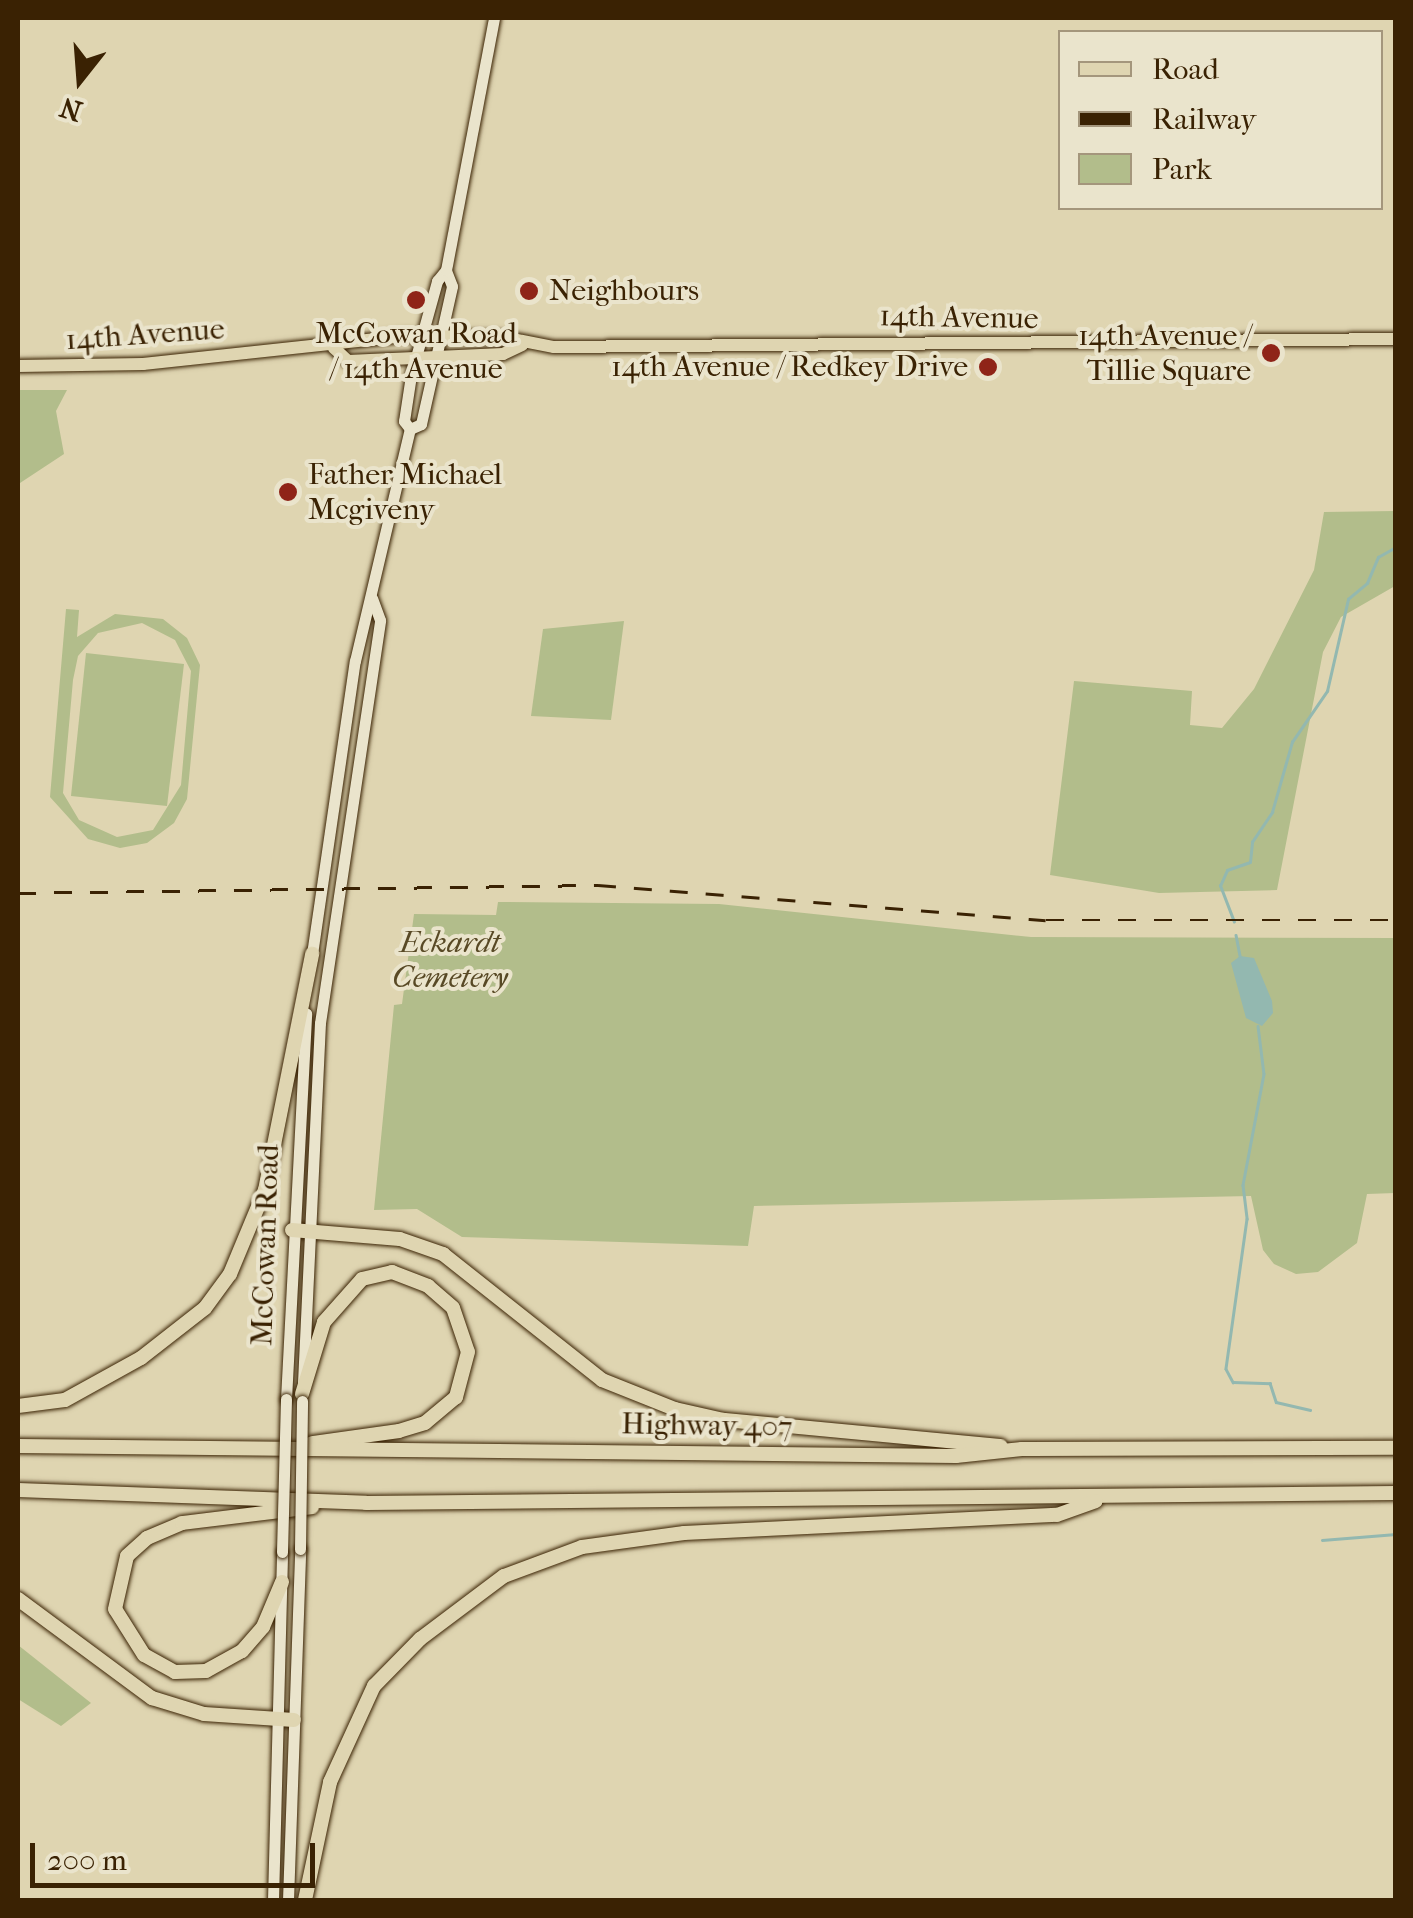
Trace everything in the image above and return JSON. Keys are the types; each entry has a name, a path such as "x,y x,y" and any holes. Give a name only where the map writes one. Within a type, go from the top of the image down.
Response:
{"highway":[{"path":"18,1406 65,1400 142,1358 205,1308 230,1274 265,1190 312,954"},
{"path":"299,1230 400,1239 443,1254 602,1380 675,1408 724,1420 1022,1449"},
{"path":"264,1449 426,1423 456,1397 468,1352 453,1308 428,1286 392,1272 362,1279 324,1322 302,1398"},
{"name":"Highway 407","path":"18,1446 956,1456 1022,1449 1396,1448"},
{"path":"18,1490 342,1502 1396,1494"},
{"path":"304,1900 330,1782 374,1686 420,1639 504,1576 582,1546 684,1534 1057,1515 1109,1496"},
{"path":"282,1582 252,1639 206,1671 175,1672 144,1655 115,1609 127,1556 147,1538 182,1523 342,1502"},
{"path":"18,1599 152,1698 204,1714 294,1720"}],"main road":[{"name":"McCowan Road","path":"273,1900 286,1399 299,1230 312,954 355,661 410,430 404,421 416,357 437,280 446,270 494,18"},
{"name":"McCowan Road","path":"410,430 421,424 452,286 446,270"},
{"name":"14th Avenue","path":"18,366 334,348 349,340 422,336 502,337 522,345 1396,339"},
{"name":"14th Avenue","path":"334,348 348,361 504,354 522,345"},
{"name":"McCowan Road","path":"288,1900 300,1549 299,1230 341,856 380,620 372,598"}],"green space":[{"path":"18,390 67,390 56,411 64,454 20,483 18,521"},
{"path":"1395,511 1395,586 1341,617 1323,652 1277,890 1159,893 1050,875 1074,681 1192,691 1190,725 1222,728 1254,689 1314,570 1324,512"},
{"path":"66,609 79,610 77,637 115,614 163,619 187,638 200,665 187,799 174,823 147,843 120,848 88,839 50,797","holes":["142,623 175,640 191,671 181,785 153,830 117,837 79,820 63,793 78,656 98,633"]},
{"path":"624,621 611,720 531,716 543,629"},
{"path":"86,653 184,664 167,806 71,796"},
{"name":"Eckardt Cemetery","path":"498,902 719,904 1031,937 1395,938 1395,1193 1367,1194 1357,1243 1318,1272 1296,1274 1274,1264 1263,1250 1251,1196 754,1206 748,1246 462,1237 417,1209 374,1210 394,1005 402,1004 414,914 496,915"},
{"path":"18,1645 91,1703 61,1726 18,1699"}],"water":[{"path":"1240,956 1254,958 1272,1001 1273,1013 1262,1026 1246,1018 1231,963"}],"waterway":[{"path":"1234,922 1220,886 1227,870 1250,862 1252,842 1272,812 1292,742 1327,691 1348,599 1367,583 1378,557 1396,547"},
{"path":"1236,935 1240,956"},
{"path":"1258,1026 1264,1074 1243,1185 1247,1219 1226,1369 1233,1382 1270,1383 1276,1402 1310,1410"},
{"path":"1322,1540 1396,1534"}],"railway":[{"path":"18,893 598,885 1046,920 1396,920"}],"place":[{"name":"Neighbours","path":"529,291"},
{"name":"McCowan Road / 14th Avenue","path":"416,300"},
{"name":"14th Avenue / Tillie Square","path":"1271,353"},
{"name":"14th Avenue / Redkey Drive","path":"988,367"},
{"name":"Father Michael Mcgiveny","path":"288,492"}]}
